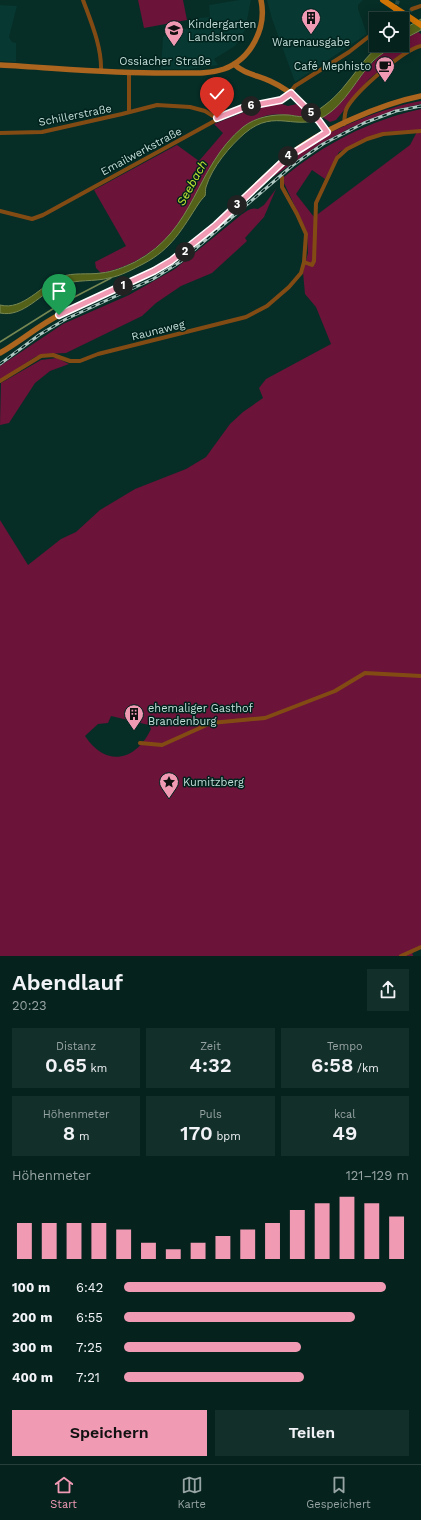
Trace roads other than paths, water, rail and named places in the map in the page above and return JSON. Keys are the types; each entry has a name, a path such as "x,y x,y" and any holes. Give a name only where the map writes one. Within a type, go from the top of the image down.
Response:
{"main road":[{"path":"383,0 421,25"}],"street":[{"path":"83,0 94,30 101,60 101,71"},
{"path":"261,0 263,14 258,35 250,50 234,64 245,73 268,80 291,93 319,121 327,132"},
{"path":"412,9 421,6"},
{"name":"Emailwerkstraße","path":"0,211 32,218 43,215 218,119 245,107 285,99 295,86 349,52 369,36"},
{"path":"344,124 348,105 376,76 403,55 421,46"},
{"name":"Ossiacher Straße","path":"0,65 129,72 210,72 234,64"},
{"name":"Schillerstraße","path":"129,72 129,112"},
{"path":"0,353 46,322 154,271 171,261 216,225 289,156 327,132 402,100 421,96"},
{"name":"Schillerstraße","path":"0,133 42,132 157,104 190,107 205,111 218,119"},
{"name":"Raunaweg","path":"304,262 309,265 314,261 316,203 337,158 347,149 367,139 383,134 421,131"},
{"name":"Raunaweg","path":"0,381 41,356 53,355 70,361 80,361 98,354 246,317 267,306 289,287 300,273 304,262 306,234 282,187 282,177"},
{"path":"140,743 162,745 211,723 265,718 335,691 365,673 421,676"},
{"path":"401,956 421,947"}],"waterway":[{"path":"0,342 59,305 111,278"}],"tunnel":[{"path":"395,12 398,0"},
{"path":"409,12 412,9"}],"railway":[{"path":"0,364 39,335 66,319 153,279 180,262 293,165 323,144 364,123 396,111 421,106"}],"place":[{"name":"Warenausgabe","path":"311,35"},
{"name":"Kindergarten Landskron","path":"174,47"},
{"name":"Café Mephisto","path":"385,83"},
{"name":"ehemaliger Gasthof Brandenburg","path":"134,731"},
{"name":"Kumitzberg","path":"169,799"}],"water label":[{"name":"Seebach","path":"192,183"}]}
